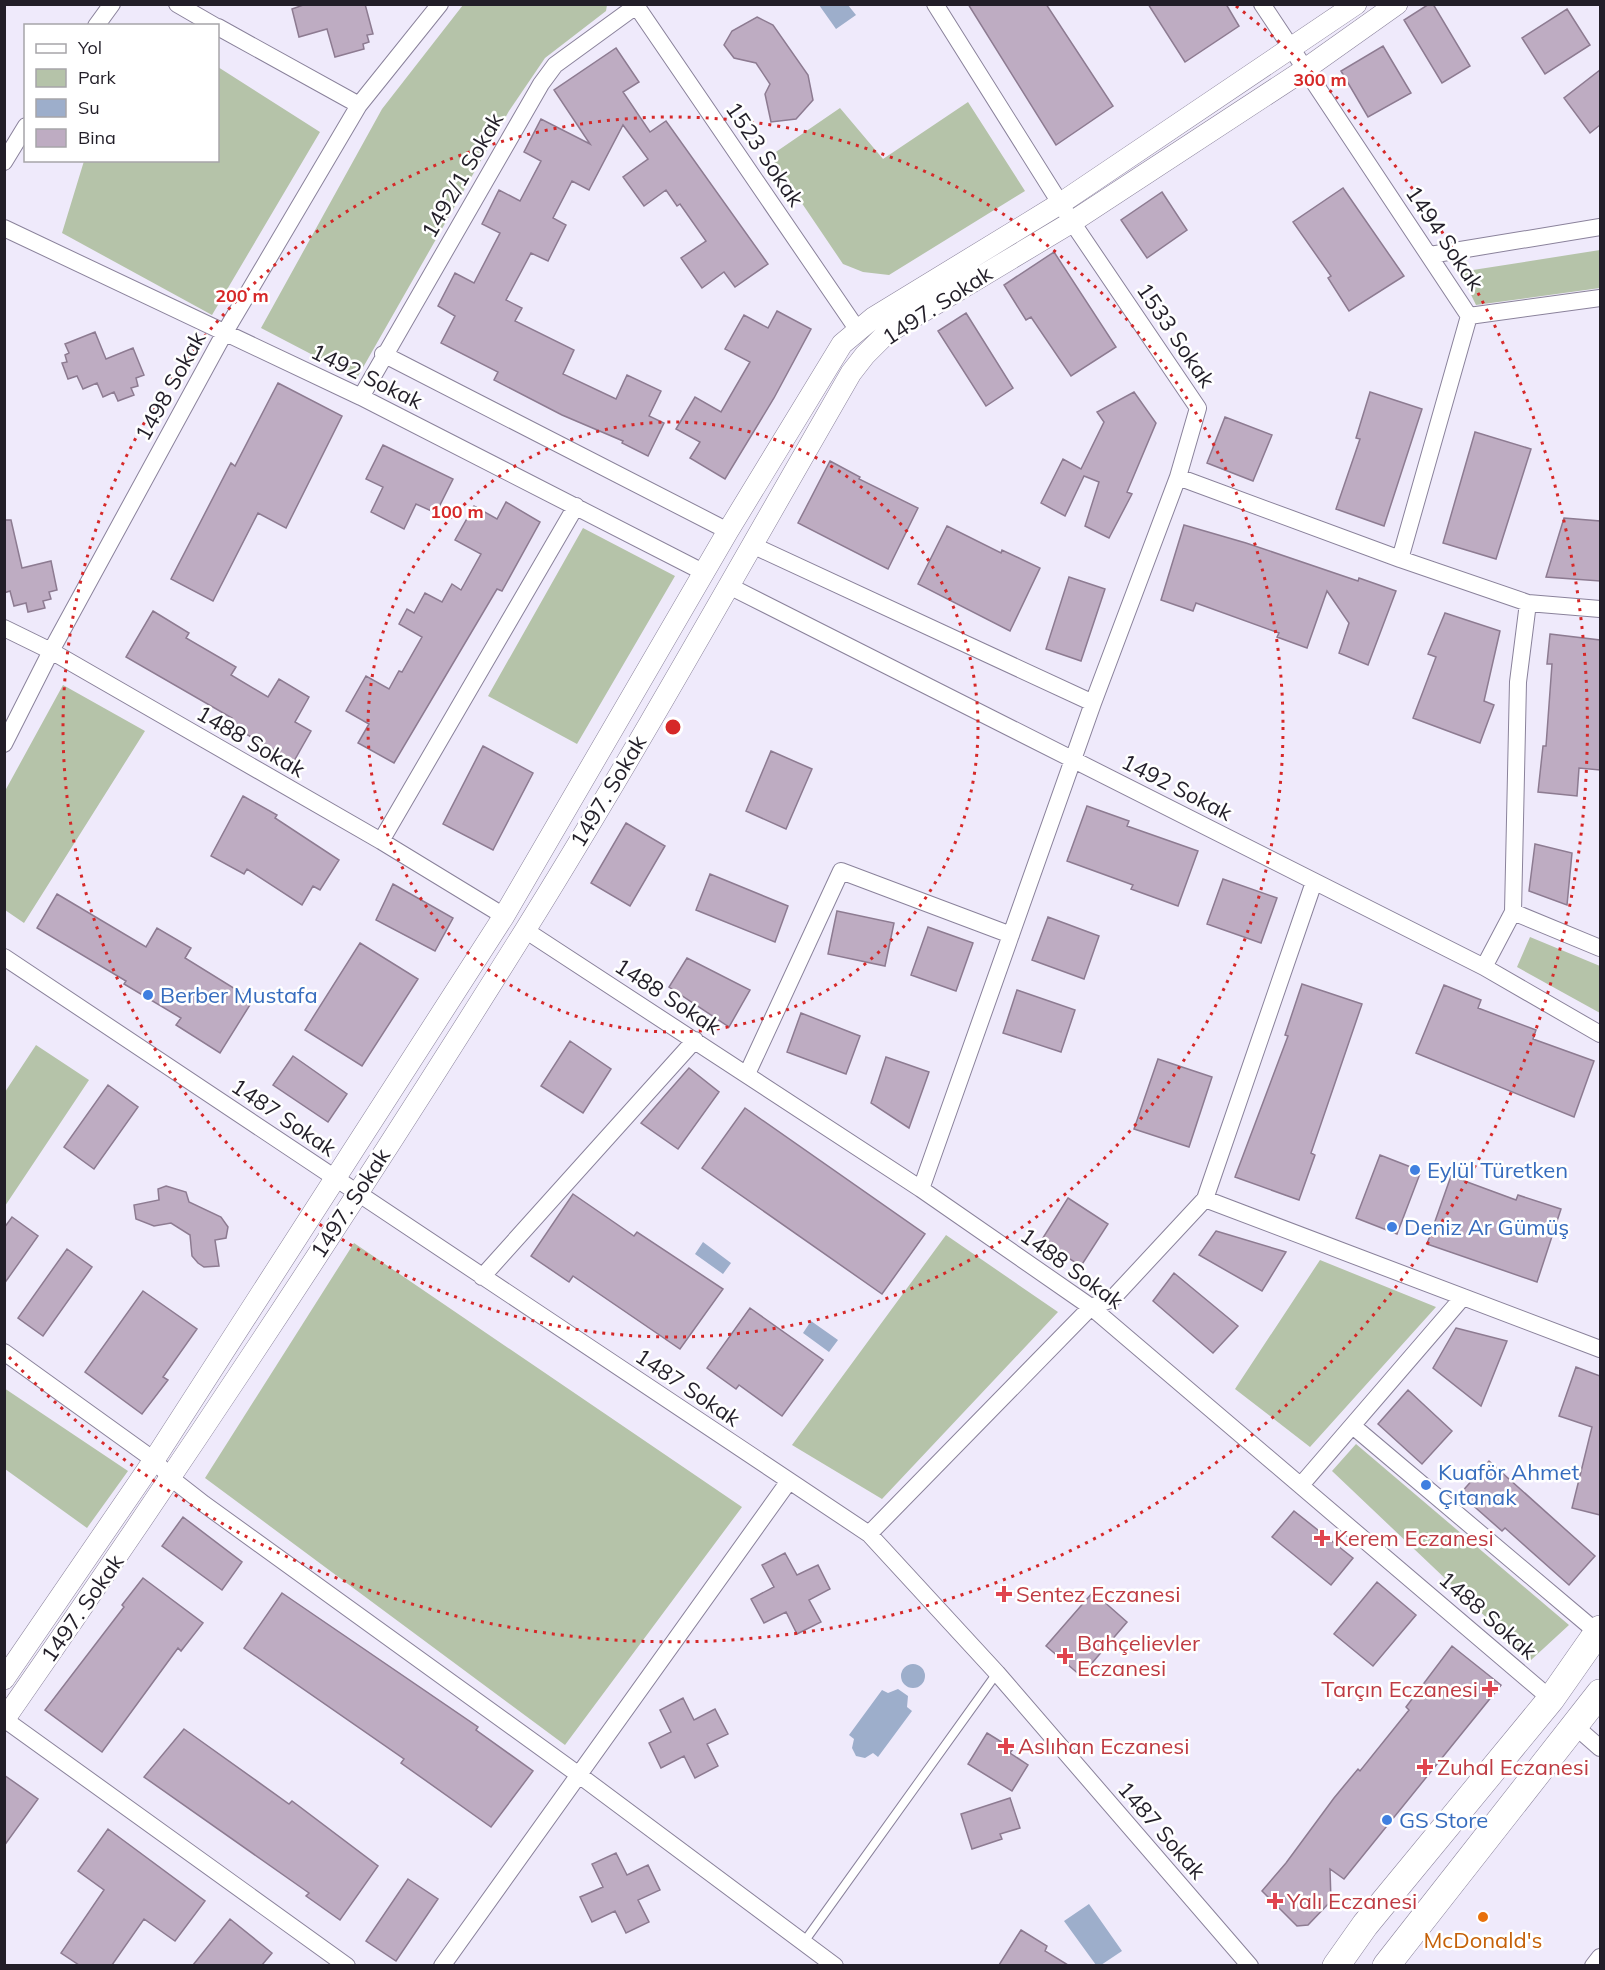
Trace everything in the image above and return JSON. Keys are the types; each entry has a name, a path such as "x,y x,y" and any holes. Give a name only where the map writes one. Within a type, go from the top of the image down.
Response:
{"main road":[{"path":"1336,1965 1365,1925 1551,1699 1599,1631"},
{"path":"1386,1965 1576,1727 1600,1693"}],"street":[{"path":"97,24 112,4"},
{"path":"177,4 212,24"},
{"name":"1498 Sokak","path":"4,744 51,651 225,332 359,105 440,4"},
{"name":"1533 Sokak","path":"935,4 1072,222 1198,408 1178,477"},
{"name":"1494 Sokak","path":"1262,4 1290,50 1470,316 1400,559"},
{"name":"1497. Sokak","path":"4,1679 154,1460 504,916 831,359 857,330 1061,203 1356,4"},
{"name":"1497. Sokak","path":"5,1719 172,1479 525,930 729,586 851,373 865,355 887,333 1072,222 1304,70 1397,4"},
{"name":"1523 Sokak","path":"635,5 857,330"},
{"name":"1492/1 Sokak","path":"361,397 383,354 541,84 555,65 635,5"},
{"path":"219,28 359,105"},
{"path":"4,162 24,129"},
{"path":"1430,255 1600,227"},
{"name":"1492 Sokak","path":"4,228 361,397 705,573"},
{"path":"1470,316 1600,298"},
{"name":"1492 Sokak","path":"383,354 728,531"},
{"path":"921,1189 1093,703 1178,477 1400,559 1528,603 1600,609"},
{"path":"381,841 576,506"},
{"path":"728,531 1093,703"},
{"path":"705,573 729,586"},
{"name":"1492 Sokak","path":"729,586 1484,967 1600,1034"},
{"path":"1484,967 1513,912 1518,682 1528,603"},
{"name":"1488 Sokak","path":"4,628 51,651 381,841 504,916"},
{"path":"747,1074 841,871 1011,935"},
{"path":"869,1534 1091,1306 1112,1299 1205,1199 1314,882"},
{"path":"1513,912 1600,948"},
{"path":"504,916 525,930"},
{"name":"1488 Sokak","path":"525,930 921,1189 1091,1306 1551,1699"},
{"name":"1487 Sokak","path":"4,957 869,1534 998,1673 1250,1965"},
{"path":"482,1277 695,1040"},
{"path":"1205,1199 1600,1349"},
{"path":"1301,1485 1354,1427 1463,1297"},
{"path":"4,1352 154,1460 172,1479 579,1775 835,1965"},
{"path":"1354,1427 1599,1631"},
{"path":"442,1965 789,1481"},
{"path":"5,1719 346,1965"},
{"path":"1576,1727 1600,1748"},
{"path":"1593,1965 1600,1957"}],"lane":[{"path":"804,1942 998,1673"}],"green space":[{"path":"463,5 607,5 606,11 545,58 509,111 357,378 261,328 382,109"},
{"path":"219,68 320,132 212,315 62,233 84,162 219,162"},
{"path":"968,102 1025,191 889,275 863,272 843,264 770,156 840,108 883,159"},
{"path":"1600,250 1600,288 1476,305 1460,272"},
{"path":"583,528 675,576 577,744 488,696"},
{"path":"63,685 145,731 24,923 5,910 5,791"},
{"path":"1530,937 1600,966 1600,1013 1517,967"},
{"path":"36,1045 89,1080 5,1206 5,1092"},
{"path":"946,1235 1058,1312 882,1499 792,1445"},
{"path":"354,1243 742,1507 565,1745 205,1478"},
{"path":"1320,1260 1436,1307 1310,1447 1235,1389"},
{"path":"4,1388 128,1471 87,1528 5,1469"},
{"path":"1356,1444 1569,1625 1531,1660 1332,1471"}],"water":[{"path":"819,5 848,5 856,15 836,29"},
{"path":"703,1242 731,1263 723,1274 695,1254"},
{"path":"811,1321 838,1340 829,1352 803,1333"},
{"path":"913,1664 921,1668 925,1676 921,1684 913,1688 905,1684 901,1676 905,1668"},
{"path":"898,1689 908,1696 907,1707 912,1711 878,1757 873,1753 865,1758 856,1756 852,1748 854,1739 849,1735 882,1690 888,1693"},
{"path":"1089,1904 1122,1951 1101,1965 1096,1965 1064,1921"}],"building":[{"path":"306,4 365,4 373,34 367,35 369,42 363,44 364,49 335,57 327,29 299,37 292,9"},
{"path":"968,4 1046,4 1113,106 1056,145"},
{"path":"1148,4 1226,4 1239,26 1185,62"},
{"path":"1429,4 1433,4 1470,66 1442,83 1404,20"},
{"path":"1567,9 1590,45 1545,74 1522,38"},
{"path":"757,17 773,25 808,75 813,100 796,119 771,122 765,94 770,84 756,63 734,58 724,45 732,31"},
{"path":"1383,46 1411,93 1368,117 1341,71"},
{"path":"616,48 639,82 623,92 650,132 666,121 768,264 735,287 724,272 702,288 681,258 706,241 680,204 677,206 666,190 644,206 623,177 648,159 623,125 589,190 572,181 553,218 566,225 548,261 531,253 506,300 522,308 515,321 574,350 563,374 616,399 627,375 661,391 649,416 664,423 648,456 622,443 623,441 562,415 494,380 498,372 441,343 455,316 438,306 455,273 474,283 500,233 482,224 499,190 520,201 541,161 524,152 541,119 590,144 554,90"},
{"path":"1600,70 1600,125 1590,133 1564,98"},
{"path":"1343,188 1404,276 1349,311 1328,278 1331,276 1293,222"},
{"path":"1162,192 1187,230 1147,258 1121,220"},
{"path":"1054,252 1116,347 1071,376 1031,317 1026,320 1004,285"},
{"path":"777,311 811,329 774,398 725,479 690,458 700,442 676,429 695,397 721,412 750,362 725,349 744,315 768,328"},
{"path":"966,313 1013,388 986,406 938,331"},
{"path":"95,332 106,359 133,348 144,375 136,378 138,386 131,388 134,395 118,401 114,392 103,397 97,383 83,389 77,376 68,379 62,363 67,362 65,355 69,353 65,344"},
{"path":"278,383 342,416 286,528 258,513 213,601 171,579 231,463 235,466"},
{"path":"1134,392 1156,423 1127,492 1132,494 1109,538 1085,526 1099,482 1084,476 1065,516 1041,503 1063,459 1081,469 1104,422 1097,412"},
{"path":"1370,392 1422,409 1384,526 1336,509 1360,439 1356,438"},
{"path":"1225,417 1272,435 1253,481 1207,463"},
{"path":"1475,432 1531,449 1496,559 1443,543"},
{"path":"383,445 453,479 436,513 416,504 404,529 371,512 383,487 366,479"},
{"path":"830,461 860,477 859,479 918,508 888,569 798,523"},
{"path":"506,502 540,522 502,591 497,589 394,763 358,743 369,724 346,711 366,676 389,689 399,671 402,672 422,637 399,624 407,609 414,613 425,593 442,602 452,584 461,590 481,554 455,540 474,506 497,519"},
{"path":"1564,518 1600,521 1600,581 1546,577"},
{"path":"4,520 11,520 22,568 51,561 57,590 49,592 51,599 43,601 45,608 28,612 26,603 14,606 10,591 4,593"},
{"path":"1184,525 1396,591 1368,665 1339,653 1349,623 1327,591 1307,648 1277,637 1279,633 1196,603 1193,611 1161,600"},
{"path":"947,526 1001,553 1002,550 1040,568 1010,631 918,584"},
{"path":"1069,577 1105,589 1081,661 1046,649"},
{"path":"153,611 189,633 186,638 236,667 231,675 268,697 279,679 309,697 295,722 311,731 294,761 228,724 232,718 126,657"},
{"path":"1445,613 1500,631 1484,701 1494,705 1480,743 1413,718 1436,657 1428,654"},
{"path":"1550,634 1600,640 1600,770 1579,768 1577,796 1538,792 1543,746 1546,746 1552,664 1547,664"},
{"path":"483,746 533,773 493,850 443,824"},
{"path":"771,751 812,769 786,829 746,811"},
{"path":"243,796 277,815 275,818 339,860 320,890 313,886 302,905 247,869 244,874 211,856"},
{"path":"1087,806 1129,821 1127,826 1198,851 1178,906 1131,889 1133,885 1067,861"},
{"path":"626,823 665,846 630,906 591,883"},
{"path":"1535,844 1572,853 1567,905 1529,891"},
{"path":"710,874 788,906 775,942 696,910"},
{"path":"1223,879 1277,898 1261,943 1207,924"},
{"path":"393,884 453,918 435,951 376,920"},
{"path":"57,894 146,947 157,928 191,948 185,958 253,1000 220,1053 176,1025 181,1018 124,984 126,981 37,928"},
{"path":"837,911 894,923 885,966 828,954"},
{"path":"1048,917 1099,936 1084,979 1032,960"},
{"path":"928,927 973,943 956,991 911,975"},
{"path":"360,943 418,979 362,1066 305,1030"},
{"path":"687,958 750,990 729,1027 669,987"},
{"path":"1302,984 1362,1004 1311,1153 1315,1155 1299,1200 1235,1177 1288,1036 1285,1035"},
{"path":"1444,985 1481,1000 1478,1008 1536,1030 1533,1039 1594,1061 1574,1117 1416,1053"},
{"path":"1017,990 1075,1010 1061,1052 1003,1033"},
{"path":"801,1013 860,1036 846,1074 787,1052"},
{"path":"570,1041 611,1069 583,1113 541,1086"},
{"path":"293,1056 347,1094 328,1122 273,1085"},
{"path":"886,1057 929,1072 909,1128 871,1103"},
{"path":"1158,1059 1212,1077 1189,1147 1134,1129"},
{"path":"689,1068 719,1092 678,1149 641,1123"},
{"path":"108,1085 138,1107 94,1169 64,1147"},
{"path":"745,1108 925,1234 882,1294 702,1168"},
{"path":"1380,1155 1421,1171 1397,1234 1356,1218"},
{"path":"1451,1176 1516,1200 1518,1195 1561,1209 1537,1282 1427,1244"},
{"path":"166,1186 186,1192 189,1202 221,1217 228,1227 226,1238 215,1240 219,1266 204,1267 198,1263 192,1256 190,1235 171,1223 154,1226 136,1219 134,1205 159,1200 158,1189"},
{"path":"573,1194 634,1236 637,1232 723,1289 680,1349 573,1276 569,1282 531,1256"},
{"path":"1068,1198 1108,1224 1081,1266 1041,1241"},
{"path":"12,1217 38,1236 4,1284 4,1228"},
{"path":"1216,1231 1286,1252 1262,1291 1199,1255"},
{"path":"67,1249 92,1267 43,1336 18,1318"},
{"path":"1174,1273 1238,1326 1213,1353 1153,1301"},
{"path":"143,1291 197,1329 163,1377 168,1380 142,1414 85,1372"},
{"path":"750,1308 823,1360 782,1416 739,1385 736,1389 707,1368"},
{"path":"1456,1328 1507,1341 1481,1406 1433,1368"},
{"path":"1576,1367 1600,1376 1600,1515 1572,1508 1592,1427 1559,1416"},
{"path":"1408,1390 1452,1431 1422,1464 1378,1424"},
{"path":"1489,1461 1595,1556 1569,1585 1505,1528 1502,1531 1460,1494"},
{"path":"1294,1511 1353,1558 1331,1585 1272,1537"},
{"path":"183,1517 242,1562 222,1590 162,1546"},
{"path":"785,1553 797,1575 818,1565 830,1589 809,1600 821,1622 797,1634 786,1612 764,1623 751,1599 774,1587 762,1565"},
{"path":"143,1578 203,1623 181,1651 178,1648 102,1752 45,1710 124,1607 122,1605"},
{"path":"1377,1582 1416,1615 1373,1666 1334,1634"},
{"path":"1093,1592 1127,1622 1081,1676 1046,1646"},
{"path":"282,1593 478,1727 476,1730 533,1771 491,1827 401,1763 404,1759 244,1648"},
{"path":"1452,1646 1501,1685 1344,1879 1330,1869 1331,1901 1308,1925 1297,1926 1262,1891 1286,1863 1334,1798 1358,1769 1360,1771 1409,1710 1406,1707"},
{"path":"683,1698 694,1720 715,1709 728,1734 707,1744 718,1766 695,1778 684,1756 661,1768 649,1743 671,1732 660,1710"},
{"path":"184,1729 289,1804 292,1801 378,1866 340,1920 306,1896 309,1893 144,1777"},
{"path":"987,1733 1013,1749 1010,1753 1028,1765 1012,1791 968,1764"},
{"path":"4,1775 38,1799 4,1846"},
{"path":"1010,1798 1020,1828 1000,1834 1002,1839 972,1849 961,1814"},
{"path":"108,1829 205,1901 175,1941 144,1919 112,1965 79,1965 61,1953 104,1890 78,1871"},
{"path":"616,1853 627,1875 648,1865 660,1890 638,1900 649,1922 626,1933 615,1911 592,1922 580,1897 603,1887 592,1864"},
{"path":"408,1879 438,1899 396,1961 366,1941"},
{"path":"230,1919 272,1953 262,1965 193,1965"},
{"path":"1021,1930 1047,1946 1045,1951 1068,1965 999,1965"}],"place":[{"name":"Berber Mustafa","path":"148,995"},
{"name":"Eylül Türetken","path":"1415,1170"},
{"name":"Deniz Ar Gümüş","path":"1392,1227"},
{"name":"Kuaför Ahmet Çıtanak","path":"1426,1485"},
{"name":"Kerem Eczanesi","path":"1322,1538"},
{"name":"Sentez Eczanesi","path":"1004,1594"},
{"name":"Bahçelievler Eczanesi","path":"1065,1656"},
{"name":"Tarçın Eczanesi","path":"1490,1689"},
{"name":"Aslıhan Eczanesi","path":"1006,1746"},
{"name":"Zuhal Eczanesi","path":"1425,1767"},
{"name":"GS Store","path":"1387,1820"},
{"name":"Yalı Eczanesi","path":"1275,1901"},
{"name":"McDonald's","path":"1483,1917"}]}
